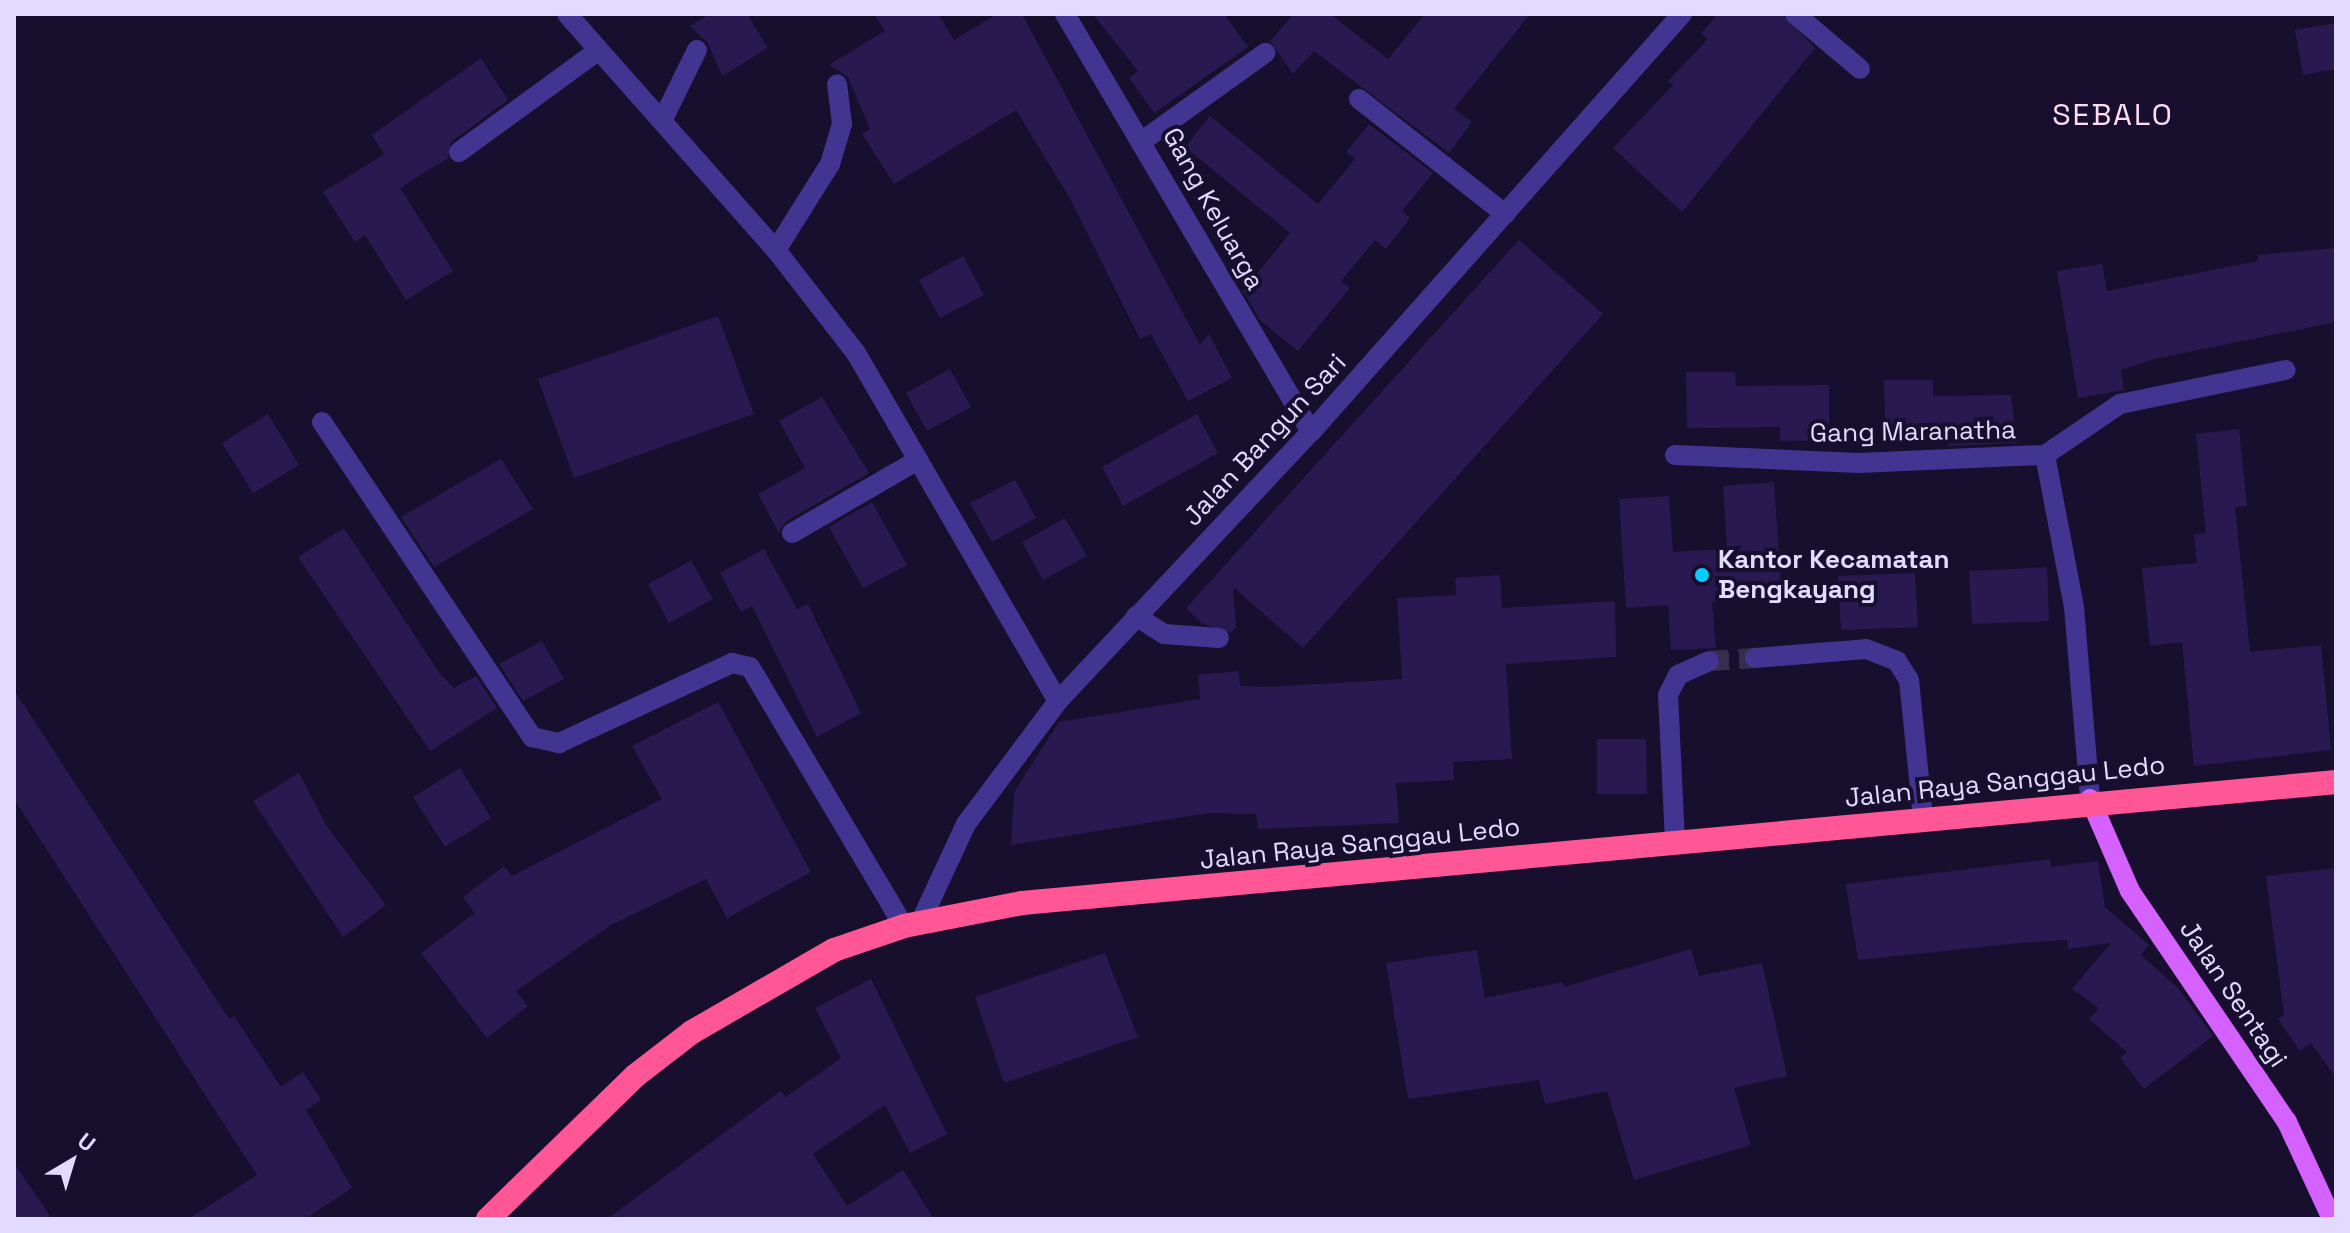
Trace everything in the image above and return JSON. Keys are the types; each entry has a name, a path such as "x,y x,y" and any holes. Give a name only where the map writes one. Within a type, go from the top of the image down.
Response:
{"highway":[{"name":"Jalan Raya Sanggau Ledo","path":"488,1219 635,1076 692,1032 834,950 912,925 1022,903 1923,819 2090,799 2336,782"}],"main road":[{"name":"Jalan Sentagi","path":"2090,799 2130,891 2287,1122 2332,1219"}],"street":[{"path":"567,14 776,250 856,353 1058,701"},
{"name":"Gang Keluarga","path":"1065,14 1145,139 1311,432"},
{"name":"Jalan Bangun Sari","path":"912,925 966,824 1058,701 1311,432 1682,14"},
{"path":"1795,14 1860,69"},
{"path":"459,152 599,50"},
{"path":"663,119 697,50"},
{"path":"1145,139 1265,53"},
{"path":"776,250 830,164 842,124 837,84"},
{"path":"1359,99 1505,214"},
{"path":"2045,455 2120,404 2286,370"},
{"path":"322,422 532,737 559,743 732,663 750,667 912,925"},
{"name":"Gang Maranatha","path":"1675,455 1859,463 2045,455 2074,607 2090,799"},
{"path":"792,533 918,460"},
{"path":"1136,616 1164,634 1219,638"},
{"path":"1755,658 1866,649 1897,661 1909,680 1923,819"},
{"path":"1675,842 1668,695 1678,675 1709,661"}],"building":[{"path":"710,14 747,14 768,48 722,76 708,43 690,26"},
{"path":"874,14 938,14 954,40 997,14 1022,14 1200,345 1209,334 1232,378 1188,401 1151,334 1140,339 1071,200 1016,110 894,184 862,134 870,129 848,77 829,65 885,31"},
{"path":"1093,14 1224,14 1248,47 1154,113 1129,78 1138,71"},
{"path":"1294,14 1330,14 1388,59 1425,14 1530,14 1454,109 1472,122 1449,153 1314,51 1293,74 1270,41"},
{"path":"1718,14 1782,14 1815,48 1682,212 1613,148 1673,85 1668,81 1708,39 1701,33"},
{"path":"2336,23 2336,69 2303,75 2295,30"},
{"path":"481,58 508,100 451,142 448,158 400,188 453,271 406,300 365,235 355,242 323,192 384,154 372,135"},
{"path":"1210,116 1318,204 1355,159 1346,152 1369,124 1433,173 1402,211 1410,218 1386,249 1375,240 1341,281 1350,288 1298,351 1260,320 1243,291 1290,233 1185,147"},
{"path":"1519,240 1603,314 1303,648 1233,587 1236,627 1231,633 1203,624 1186,608"},
{"path":"2336,248 2336,322 2154,359 2121,370 2124,390 2078,398 2057,271 2102,264 2107,291 2258,261 2258,255"},
{"path":"963,256 984,295 940,318 919,280"},
{"path":"718,316 754,414 574,478 538,379"},
{"path":"950,369 971,407 927,431 906,393"},
{"path":"1686,372 1735,372 1736,386 1829,385 1829,440 1780,441 1780,427 1687,428"},
{"path":"1884,380 1933,380 1933,396 2011,395 2016,443 1949,446 1948,435 1885,435"},
{"path":"822,397 869,473 785,522 779,533 758,494 805,468 779,421"},
{"path":"268,414 299,465 253,493 222,443"},
{"path":"1197,414 1218,453 1123,506 1102,467"},
{"path":"2239,429 2247,506 2235,507 2250,652 2321,645 2331,750 2194,766 2182,642 2150,646 2142,568 2197,563 2194,534 2206,533 2196,434"},
{"path":"501,459 533,509 434,567 401,517"},
{"path":"1015,480 1036,518 992,542 970,503"},
{"name":"Kantor Kecamatan Bengkayang","path":"1774,482 1782,598 1712,602 1716,648 1671,650 1668,605 1626,608 1619,499 1669,496 1673,552 1727,549 1723,486"},
{"path":"872,502 907,565 863,588 829,527"},
{"path":"1065,518 1087,556 1043,580 1022,542"},
{"path":"344,528 440,674 454,688 476,676 497,708 430,751 298,557"},
{"path":"764,549 797,609 808,604 861,713 817,737 752,606 741,612 720,573"},
{"path":"691,561 713,599 669,623 648,584"},
{"path":"2047,567 2049,621 1972,624 1969,571"},
{"path":"1915,573 1918,627 1841,630 1838,576"},
{"path":"1500,575 1502,608 1615,601 1616,657 1506,664 1512,759 1453,762 1454,780 1396,783 1399,823 1258,829 1256,814 1208,813 1011,845 1014,792 1059,722 1200,699 1198,675 1239,671 1240,686 1269,687 1402,679 1397,598 1456,595 1455,578"},
{"path":"542,641 564,679 523,701 499,664"},
{"path":"14,690 229,1019 234,1016 281,1087 303,1072 321,1100 306,1110 352,1188 305,1219 188,1219 257,1175 14,799"},
{"path":"718,702 811,872 727,918 706,879 611,925 516,991 528,1006 487,1038 421,953 475,913 463,897 504,866 512,876 662,799 632,746"},
{"path":"1597,739 1646,739 1647,794 1597,794"},
{"path":"460,768 491,818 445,847 413,797"},
{"path":"299,773 326,825 386,905 343,937 253,801"},
{"path":"2050,859 2051,867 2098,861 2105,907 2149,945 2141,955 2178,988 2213,1036 2144,1089 2120,1058 2127,1052 2089,1019 2099,1008 2072,989 2111,943 2068,949 2067,940 2019,943 1858,960 1846,884"},
{"path":"2336,868 2336,1078 2311,1043 2300,1051 2278,1019 2284,1015 2266,876"},
{"path":"1691,949 1699,976 1762,963 1787,1076 1734,1088 1751,1145 1634,1180 1607,1091 1545,1104 1539,1080 1408,1099 1386,963 1477,950 1485,998 1563,982 1564,987"},
{"path":"1105,953 1138,1037 1004,1083 975,997"},
{"path":"871,979 947,1134 910,1153 885,1105 813,1154 847,1206 903,1170 934,1219 607,1219 781,1091 786,1097 841,1058 815,1008"},
{"path":"14,1163 52,1219 14,1219"}],"tunnel":[{"path":"1709,661 1755,658"}],"place":[{"name":"Kantor Kecamatan Bengkayang","path":"1702,575"}],"district":[{"name":"SEBALO","path":"2113,115"}]}
